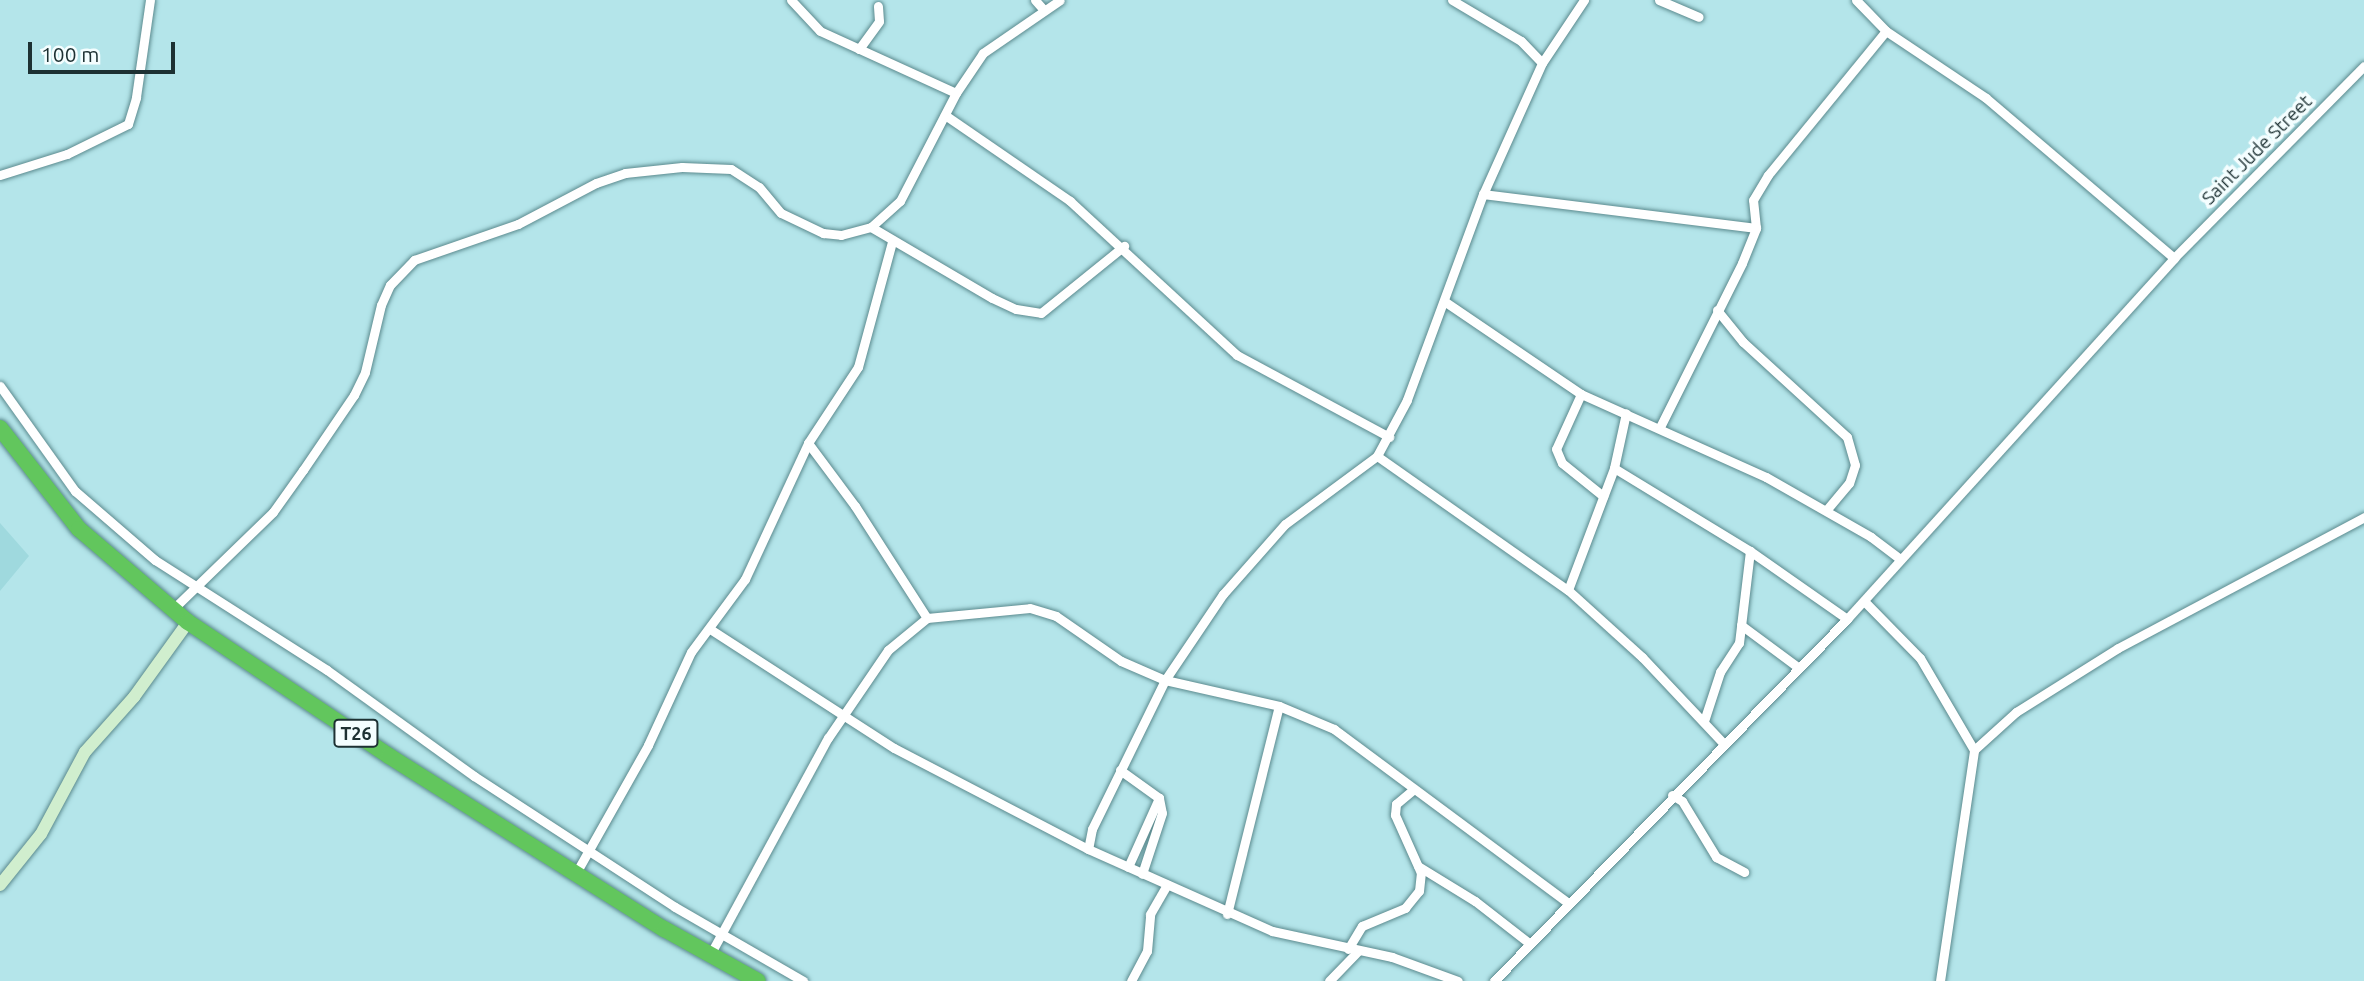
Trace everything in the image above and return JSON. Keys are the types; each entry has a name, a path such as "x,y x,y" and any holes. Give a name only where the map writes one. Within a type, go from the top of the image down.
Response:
{"highway":[{"name":"T26","path":"0,428 79,529 188,622 389,756 710,955 758,981"}],"street":[{"path":"0,175 67,154 128,124 136,97 150,0"},
{"path":"791,0 820,31 956,93"},
{"path":"1035,0 1044,10"},
{"path":"173,609 273,512 354,395 365,372 381,305 390,285 414,260 500,231 572,193 625,173 694,166 718,165 744,176 781,213 823,233 841,235 872,227 900,201 956,93 994,42 1060,0"},
{"path":"1452,0 1521,41 1542,63"},
{"path":"1088,849 1120,770 1165,680 1265,542 1377,456 1389,437 1407,400 1483,194 1542,63 1584,0"},
{"path":"1659,0 1699,17"},
{"path":"1856,0 1886,31 1986,98 2174,258"},
{"path":"859,50 879,21 878,6"},
{"path":"1660,427 1756,228 1753,200 1768,175 1886,31"},
{"name":"Saint Jude Street","path":"1494,981 1672,794 1847,619 1899,558 2041,409 2174,258 2364,66"},
{"path":"945,115 1070,201 1124,247 1237,355 1389,437"},
{"path":"1483,194 1756,228"},
{"path":"872,227 892,242 992,298 1016,309 1041,313 1124,247"},
{"path":"576,873 648,746 691,652 745,579 808,443 858,367 892,242"},
{"path":"1444,301 1580,394 1660,427 1826,510 1899,558"},
{"path":"1717,310 1744,342 1847,437 1856,465 1849,484 1826,510"},
{"path":"0,386 75,491 112,527 194,589 327,670 474,776 591,849 720,936 803,981"},
{"path":"1580,394 1556,449 1562,463 1603,496"},
{"path":"1569,590 1614,468 1626,413"},
{"path":"808,443 855,506 927,618"},
{"path":"1377,456 1569,590 1723,742"},
{"path":"1614,468 1750,551 1847,619"},
{"path":"1974,750 2016,712 2118,648 2364,517"},
{"path":"1704,721 1720,672 1739,643 1750,551"},
{"path":"1864,601 1920,658 1974,750 1940,981"},
{"path":"710,955 841,717 888,650 927,618 1030,607 1045,610 1121,661 1165,680 1279,706 1345,735 1567,902"},
{"path":"0,885 41,834 70,772 134,697 188,622"},
{"path":"1741,625 1798,667"},
{"path":"710,629 841,717 959,785 1088,849 1227,914 1272,931 1392,957 1458,981"},
{"path":"1227,914 1279,706"},
{"path":"1120,770 1159,799"},
{"path":"1348,949 1368,921 1412,902 1421,881 1418,866 1404,842 1395,815 1396,804 1414,789"},
{"path":"1672,794 1682,801 1716,856 1744,872"},
{"path":"1128,867 1159,799"},
{"path":"1143,874 1160,828 1159,799"},
{"path":"1418,866 1455,887 1529,943"},
{"path":"1131,981 1147,951 1150,914 1167,885"},
{"path":"1329,981 1358,951"}],"shaded area":[{"path":"0,523 29,556 0,591"}]}
